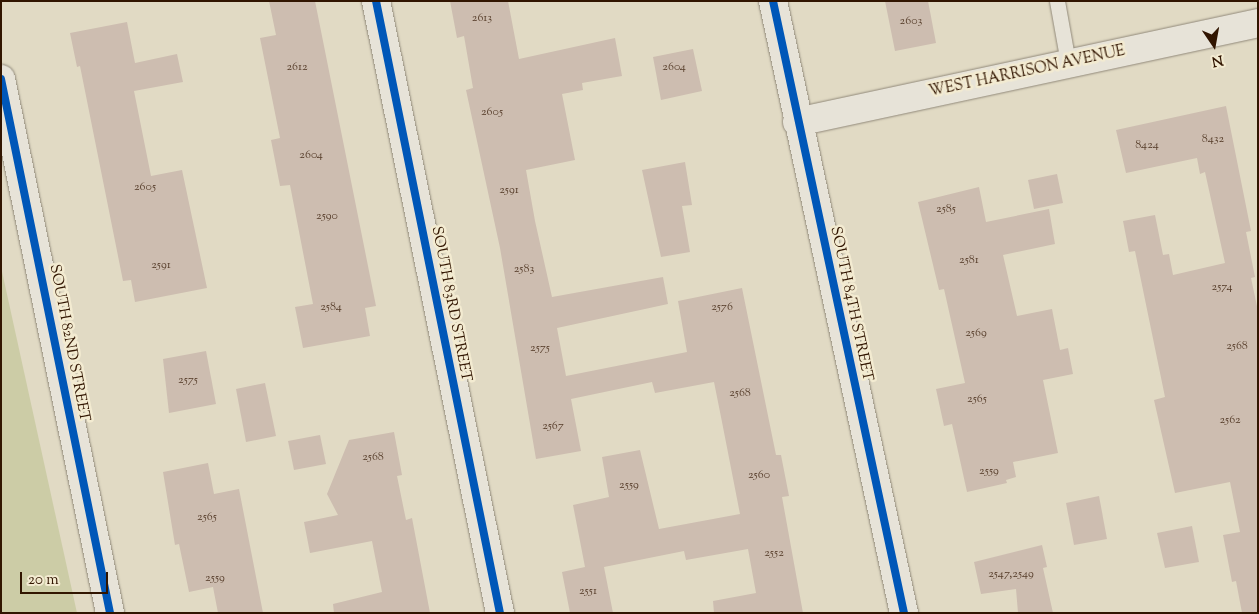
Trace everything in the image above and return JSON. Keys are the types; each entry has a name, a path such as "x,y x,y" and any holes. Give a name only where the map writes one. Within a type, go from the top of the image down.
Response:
{"street":[{"name":"SOUTH 83RD STREET","path":"376,1 500,613"},
{"name":"SOUTH 84TH STREET","path":"773,1 797,122 904,613"},
{"name":"WEST HARRISON AVENUE","path":"797,122 1258,23"},
{"name":"SOUTH 82ND STREET","path":"1,79 110,613"}],"lane":[{"path":"1057,1 1068,63"}],"green space":[{"path":"1,267 77,613 1,613"}],"building":[{"path":"269,1 315,1 376,306 365,308 370,336 303,348 295,307 313,304 290,185 280,186 271,140 280,138 260,38 276,35"},
{"path":"450,1 508,1 519,59 615,38 622,76 582,83 583,90 562,94 575,160 526,170 535,221 552,297 663,277 668,304 557,328 566,376 687,352 678,301 742,288 776,455 781,455 789,496 782,497 803,613 714,613 713,601 756,593 748,549 686,560 684,551 604,567 613,613 570,613 562,572 585,567 573,505 609,497 602,457 640,450 659,529 740,514 722,422 714,382 655,393 652,382 571,399 581,451 536,459 500,248 466,90 473,88 464,36 457,38"},
{"path":"885,1 928,1 936,43 895,51"},
{"path":"127,22 135,63 177,54 183,82 134,91 151,176 182,170 207,288 135,302 131,280 123,281 80,66 77,67 70,33"},
{"path":"693,49 702,91 661,100 653,57"},
{"path":"1226,106 1251,231 1246,232 1255,277 1251,278 1258,311 1258,613 1242,613 1236,581 1232,582 1223,535 1240,532 1230,482 1175,493 1154,400 1165,397 1135,251 1129,252 1123,221 1155,215 1163,255 1169,254 1173,275 1225,263 1205,172 1200,174 1197,158 1126,173 1116,130"},
{"path":"685,162 692,205 682,206 690,252 661,257 642,170"},
{"path":"1057,174 1063,203 1034,209 1028,180"},
{"path":"979,187 986,222 1049,209 1055,244 1003,255 1017,316 1052,309 1060,350 1068,348 1073,374 1043,380 1058,453 1013,462 1016,477 1006,480 1007,483 967,492 952,424 944,426 936,389 965,383 944,289 939,290 918,202"},
{"path":"206,351 216,404 169,413 163,359"},
{"path":"265,383 276,436 246,442 236,389"},
{"path":"394,432 402,475 397,476 406,520 412,518 430,613 334,613 333,604 382,592 372,541 310,553 304,522 338,515 327,494 349,440"},
{"path":"320,435 326,464 294,470 288,441"},
{"path":"208,463 214,494 239,489 263,613 218,613 213,587 189,592 179,544 175,545 163,472"},
{"path":"1099,496 1107,539 1074,545 1066,503"},
{"path":"1192,526 1199,562 1165,568 1157,533"},
{"path":"1042,545 1047,567 1043,568 1053,613 1018,613 1016,589 981,594 974,562"}],"cycle path":[{"path":"376,1 500,613"},
{"path":"773,1 904,613"},
{"path":"1,79 110,613"}]}
